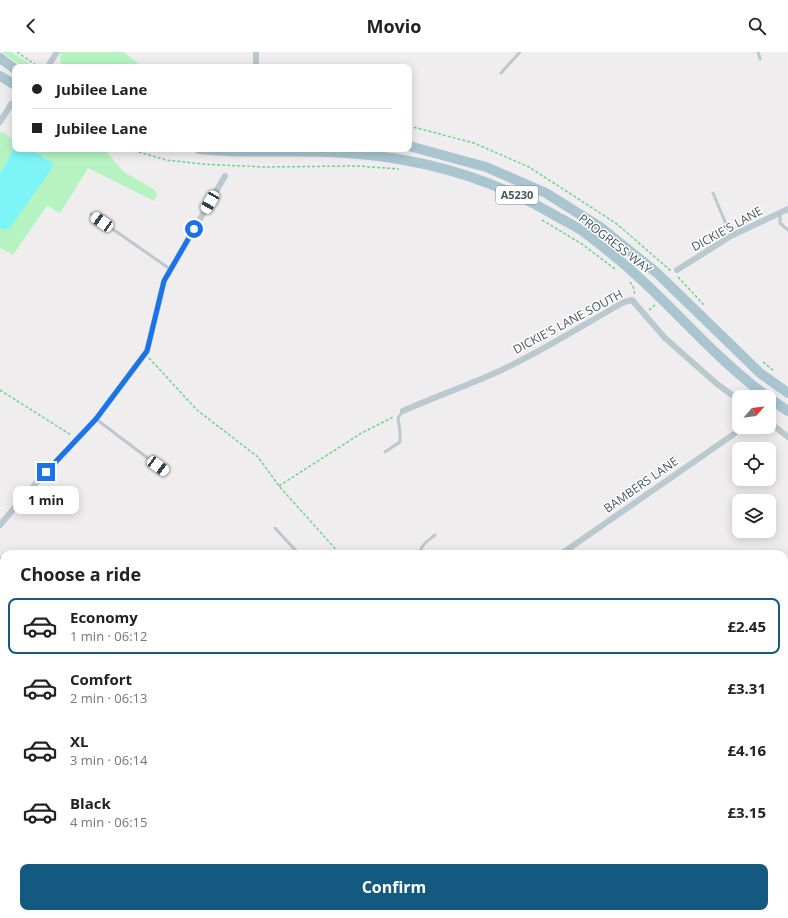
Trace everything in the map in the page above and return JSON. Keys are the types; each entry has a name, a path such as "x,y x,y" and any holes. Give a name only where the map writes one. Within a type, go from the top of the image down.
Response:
{"main road":[{"path":"0,58 12,67"},
{"path":"0,76 12,84"},
{"name":"PROGRESS WAY","path":"412,147 486,167 546,193 600,227 657,273 760,373 788,393"},
{"name":"PROGRESS WAY","path":"330,152 377,156 420,162 484,181 531,201 583,232 634,273 693,332 744,380 758,390"},
{"name":"PROGRESS WAY","path":"776,403 788,411"}],"street":[{"path":"50,64 57,52"},
{"path":"256,52 256,64"},
{"path":"0,122 11,104"},
{"path":"0,525 25,494 96,419 147,351 164,281 225,176"},
{"name":"DICKIE'S LANE","path":"677,270 731,236 788,209"},
{"name":"DICKIE'S LANE SOUTH","path":"402,411 443,393 493,374 534,353 624,302 632,300 665,338 717,384 732,395"},
{"path":"776,428 788,437"},
{"name":"BAMBERS LANE","path":"567,550 734,434"}],"lane":[{"path":"501,73 520,52"},
{"path":"758,52 760,59"},
{"path":"713,193 731,236"},
{"path":"780,212 780,224 788,230"},
{"path":"91,214 171,269"},
{"path":"385,452 400,442 398,418 402,411"},
{"path":"96,419 166,472"},
{"path":"275,528 295,550"},
{"path":"420,550 423,545 435,535"}],"path":[{"path":"17,52 35,64"},
{"path":"138,152 166,160 202,164 263,167 357,166 401,169"},
{"path":"542,220 582,244 616,270"},
{"path":"625,278 633,286 636,292 635,302"},
{"path":"145,354 197,410 258,457 279,486 336,550"},
{"path":"0,390 78,439"},
{"path":"279,486 360,434 402,411"}],"green space":[{"path":"2,52 12,52 30,64 19,64"},
{"path":"61,52 123,52 139,64 61,64"},
{"path":"3,132 12,139 12,152 0,174 0,133"},
{"path":"35,152 107,152 124,172 155,190 157,195 154,201 88,168 60,213 48,206 46,207 13,255 0,248 0,228 4,230 52,168 46,158"}],"water":[{"path":"12,152 36,152 52,163 52,168 10,228 4,230 0,228 0,174"}],"route":[{"path":"46,472 96,419 147,351 164,281 194,229"}]}
